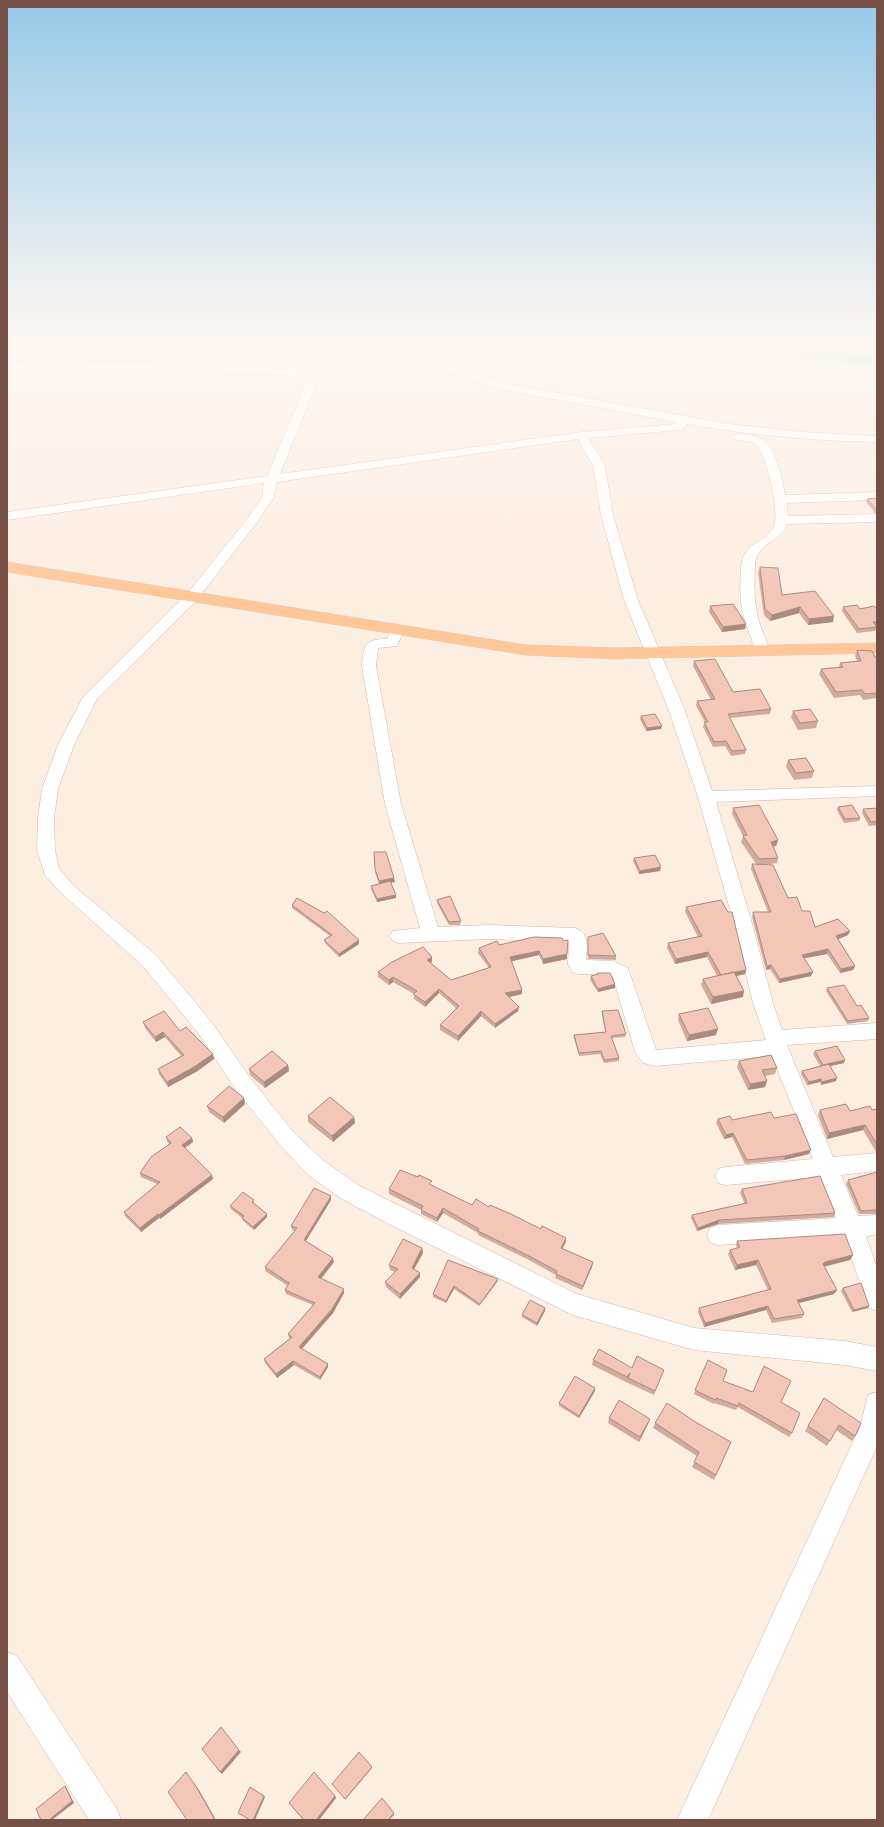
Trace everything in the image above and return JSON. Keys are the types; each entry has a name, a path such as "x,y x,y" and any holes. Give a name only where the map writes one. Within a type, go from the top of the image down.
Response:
{"main road":[{"path":"7,567 191,598 526,650 563,653 654,654 877,648"}],"street":[{"path":"294,425 271,480 268,497 252,521 191,598 92,697 66,745 50,790 46,818 46,850 51,871 68,890 149,960 206,1029 243,1084 288,1140 316,1168 350,1192 573,1304 694,1339 845,1353 877,1359"},
{"path":"7,516 582,435 663,425"},
{"path":"691,425 753,440 761,444 770,460 780,499 783,520 779,530 758,546 748,560 745,601 752,624 764,650"},
{"path":"703,425 805,436 877,439"},
{"path":"582,435 599,466 607,515 631,600 676,708 706,797 742,920 763,1003 876,1292"},
{"path":"780,499 877,496"},
{"path":"783,520 877,518"},
{"path":"397,630 392,643 378,643 371,646 369,666 393,804 430,934"},
{"path":"706,797 877,791"},
{"path":"399,936 488,932 577,936 577,964 579,967 613,968 621,973 645,1052 652,1058 877,1031"},
{"path":"726,1176 877,1162"},
{"path":"718,1235 877,1225"},
{"path":"692,1820 875,1421"},
{"path":"7,1666 101,1818"}],"building":[{"path":"877,498 877,509 876,509 867,499"},
{"path":"760,567 778,568 782,595 815,591 834,616 809,619 800,607 772,615 765,609"},
{"path":"733,604 746,624 723,627 710,606"},
{"path":"857,605 860,609 874,606 877,609 877,622 873,622 877,627 859,629 843,607"},
{"path":"857,650 872,651 875,657 877,657 877,693 865,694 862,690 836,692 821,669 843,667 840,663 861,661"},
{"path":"715,659 733,692 760,689 771,709 728,714 746,750 732,751 726,741 714,742 704,722 708,722 697,701 715,699 694,661"},
{"path":"810,709 818,721 800,723 793,711"},
{"path":"655,714 662,726 647,728 641,716"},
{"path":"806,758 814,771 796,773 788,760"},
{"path":"759,805 778,840 771,842 778,858 759,859 743,836 747,835 733,808"},
{"path":"852,805 860,818 845,819 838,807"},
{"path":"877,808 877,821 871,822 863,809"},
{"path":"374,852 386,852 394,878 379,881 375,869"},
{"path":"655,855 661,867 640,871 634,858"},
{"path":"752,864 773,865 788,898 797,897 802,911 810,911 815,927 838,919 850,931 836,936 855,966 841,969 828,949 802,955 813,972 780,979 771,965 767,966 753,912 771,912"},
{"path":"390,881 396,895 377,899 371,886"},
{"path":"450,896 461,921 449,922 437,900"},
{"path":"297,898 324,913 327,911 359,940 339,954 324,940 332,935 292,905"},
{"path":"721,900 728,912 732,912 746,970 721,975 708,952 676,959 668,943 702,936 686,907"},
{"path":"603,933 616,956 588,955 588,937"},
{"path":"534,937 562,938 563,941 568,940 567,954 543,959 539,951 510,957 522,990 505,993 519,1007 495,1024 481,1011 458,1036 440,1025 459,1006 439,989 425,1002 413,994 417,991 393,977 389,980 378,972 392,962 423,947 432,957 427,960 451,980 491,967 479,948 497,941 499,945"},
{"path":"734,972 744,991 713,997 703,979"},
{"path":"597,973 610,973 615,984 598,989 591,976 598,974"},
{"path":"844,985 857,1006 861,1005 869,1018 848,1021 827,988"},
{"path":"708,1008 718,1029 689,1035 679,1014"},
{"path":"618,1010 626,1034 611,1036 619,1058 604,1060 601,1051 579,1053 574,1035 606,1032 602,1011"},
{"path":"164,1011 180,1031 186,1027 213,1054 194,1067 167,1082 158,1069 184,1055 163,1032 155,1037 143,1022"},
{"path":"837,1046 845,1060 823,1065 815,1051"},
{"path":"272,1051 288,1065 264,1082 249,1069"},
{"path":"771,1055 777,1068 762,1070 767,1081 750,1084 739,1061"},
{"path":"829,1064 837,1078 822,1082 821,1079 809,1082 802,1071"},
{"path":"229,1086 244,1098 223,1117 207,1106"},
{"path":"330,1097 354,1117 332,1136 308,1116"},
{"path":"846,1104 850,1111 870,1106 872,1110 877,1109 877,1144 865,1125 829,1133 820,1110"},
{"path":"771,1112 774,1118 796,1114 811,1150 785,1156 747,1160 733,1133 726,1135 718,1119 730,1116 732,1120"},
{"path":"180,1127 192,1138 182,1145 212,1175 140,1228 124,1212 160,1182 140,1173 151,1157 171,1143 166,1137"},
{"path":"400,1170 418,1177 419,1175 432,1181 429,1184 472,1205 476,1199 489,1207 490,1205 541,1229 542,1226 566,1238 561,1248 593,1262 583,1286 556,1274 557,1271 478,1231 479,1229 443,1208 437,1218 421,1210 423,1206 389,1189"},
{"path":"877,1172 877,1210 861,1211 848,1180"},
{"path":"820,1176 835,1213 719,1220 698,1228 692,1215 747,1203 742,1189"},
{"path":"314,1188 331,1196 304,1240 333,1258 318,1277 344,1289 332,1309 299,1347 328,1364 320,1377 293,1361 276,1374 264,1359 292,1337 288,1334 315,1303 285,1290 289,1283 265,1267 297,1228 291,1226"},
{"path":"243,1192 254,1200 252,1202 267,1214 253,1227 242,1218 244,1216 230,1206"},
{"path":"845,1234 853,1255 825,1262 823,1264 837,1290 797,1300 804,1314 774,1319 768,1306 705,1323 699,1308 771,1289 758,1260 737,1265 730,1250 740,1247 737,1241"},
{"path":"403,1239 422,1248 412,1268 420,1273 400,1294 385,1282 398,1269 389,1265"},
{"path":"448,1260 498,1279 480,1304 454,1286 446,1301 433,1294"},
{"path":"861,1283 869,1306 854,1310 843,1288"},
{"path":"530,1300 545,1308 537,1323 522,1315"},
{"path":"599,1349 632,1368 637,1356 664,1370 655,1391 628,1378 630,1373 627,1377 593,1360"},
{"path":"708,1360 727,1370 723,1381 753,1392 764,1366 791,1381 781,1402 800,1413 792,1433 739,1403 738,1406 716,1398 715,1400 695,1390"},
{"path":"575,1376 595,1388 579,1416 559,1403"},
{"path":"824,1398 861,1423 855,1436 839,1425 830,1441 808,1426"},
{"path":"619,1400 650,1419 640,1437 609,1418"},
{"path":"667,1403 697,1423 731,1442 716,1475 694,1462 699,1452 655,1423"},
{"path":"221,1727 239,1750 220,1772 202,1749"},
{"path":"359,1752 372,1767 345,1799 332,1784"},
{"path":"186,1772 215,1820 187,1820 168,1792"},
{"path":"314,1772 335,1796 316,1820 304,1820 289,1803"},
{"path":"65,1786 72,1801 49,1820 41,1820 36,1809"},
{"path":"250,1787 264,1796 253,1820 250,1820 238,1813"},
{"path":"382,1798 394,1813 388,1820 363,1820"}]}
